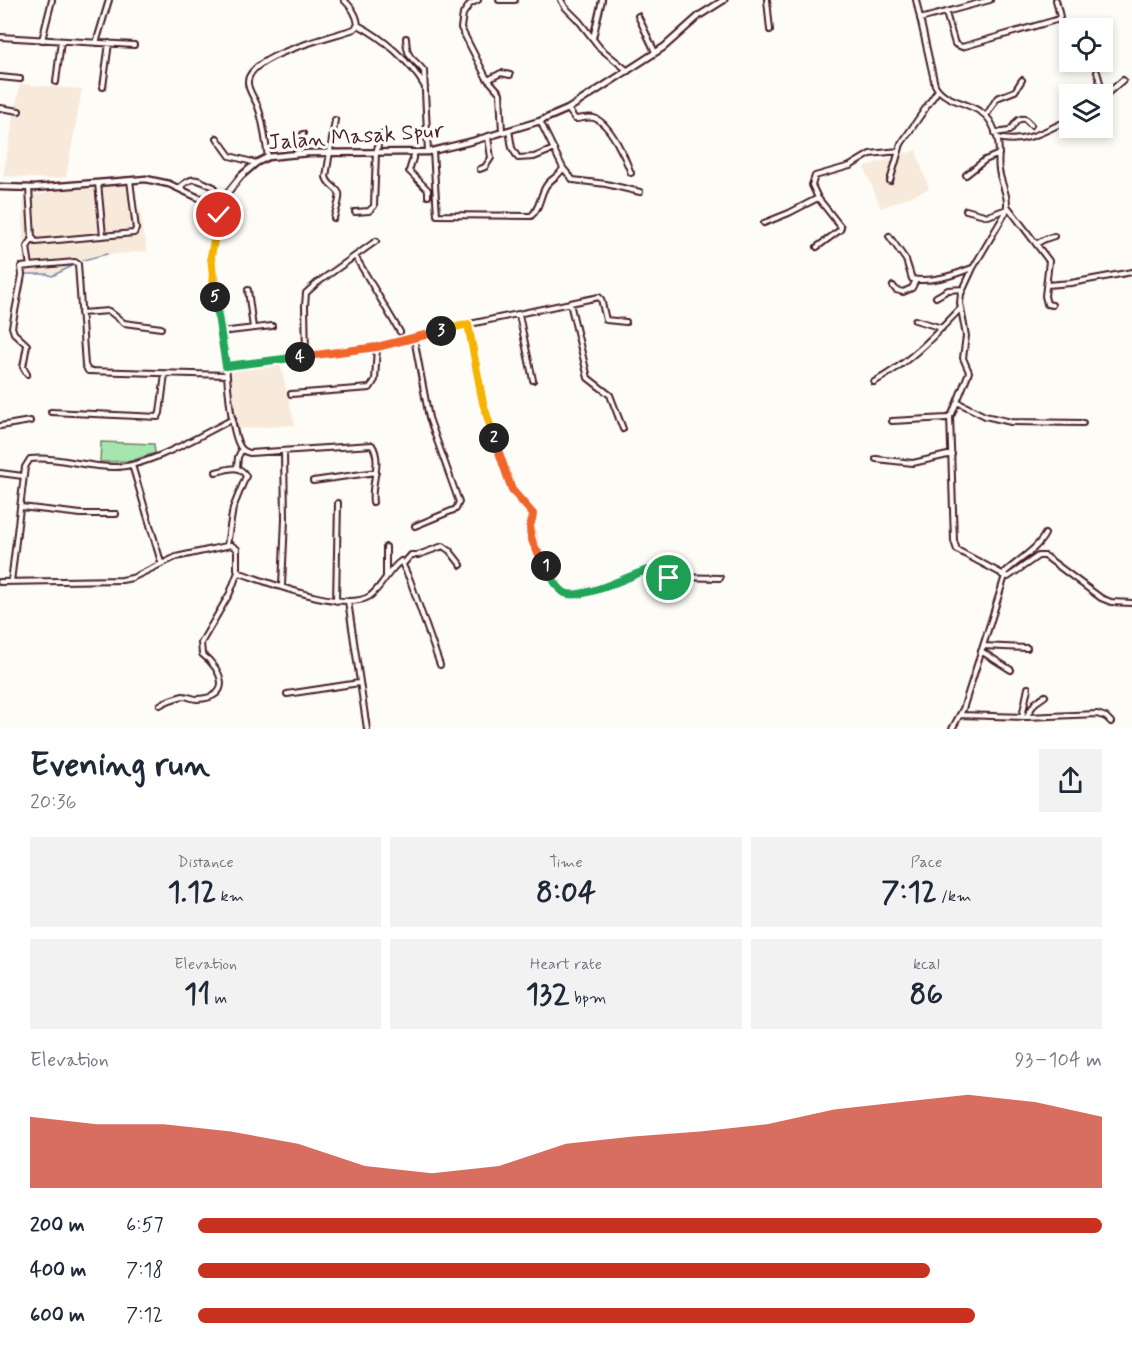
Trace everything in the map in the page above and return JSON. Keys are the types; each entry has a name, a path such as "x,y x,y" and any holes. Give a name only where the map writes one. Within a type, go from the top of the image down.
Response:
{"street":[{"path":"42,40 52,0"},
{"path":"96,43 109,0"},
{"path":"344,0 353,10 358,25 374,33 403,59 420,78 426,90"},
{"path":"478,0 470,4 463,14 461,28 488,80 498,90 502,132"},
{"path":"499,0 514,0"},
{"path":"561,0 602,50 628,71"},
{"path":"592,38 602,0"},
{"name":"Jalan Masak Spur","path":"221,201 241,176 256,163 268,157 330,153 431,152 540,121 568,109 628,71 656,52 700,15 724,0"},
{"path":"767,0 770,30"},
{"path":"916,0 935,85 938,90 986,116 996,136 999,171 1007,208 1049,261 1046,301 1048,305 1052,305"},
{"path":"920,20 990,0"},
{"path":"946,12 955,44 962,47 1056,20 1060,17 1056,0"},
{"path":"638,16 656,52"},
{"path":"268,157 260,111 248,84 251,72 260,64 279,54 354,29 358,25"},
{"path":"0,37 134,45"},
{"path":"406,38 409,57 424,71 431,152 436,175 435,212 439,216 531,216 535,213 546,187 563,168"},
{"path":"56,82 61,41"},
{"path":"103,87 110,43"},
{"path":"1097,72 1100,84"},
{"path":"488,80 501,73 510,75"},
{"path":"0,77 20,79"},
{"path":"986,116 997,98 1015,91 1022,80"},
{"path":"1113,89 1123,80"},
{"path":"890,181 899,151 938,90"},
{"path":"0,108 19,111"},
{"path":"568,109 575,119 591,118 600,122 625,156 631,173"},
{"path":"996,136 1009,131 1017,120 1024,118 1031,125"},
{"path":"334,120 327,181 338,191 339,196 334,218"},
{"path":"540,121 563,168 573,180 606,184 640,192"},
{"path":"996,136 1006,140 1031,137 1059,123"},
{"path":"509,130 512,148 518,158 534,157 554,149"},
{"path":"298,154 303,134"},
{"path":"355,212 369,211 373,208 376,153 381,134"},
{"path":"480,169 491,158 488,137"},
{"path":"217,138 230,156 256,163"},
{"path":"817,247 841,228 818,198 812,185 815,176 850,166 870,154 899,151"},
{"path":"415,152 409,171 428,190 428,196"},
{"path":"966,175 985,160 999,154"},
{"path":"179,188 193,178 214,187"},
{"path":"32,240 36,242 135,232 130,179"},
{"path":"0,187 29,188 130,179 153,180 179,188 199,198 221,201 211,256 220,332 238,442 242,449 250,453 369,445 375,450 376,472 373,502"},
{"path":"98,182 103,236"},
{"path":"29,188 32,240 27,247 30,266"},
{"path":"764,223 818,198"},
{"path":"966,210 988,216 1007,208"},
{"path":"1007,208 963,289 961,308 966,336 963,358 969,372 950,416 955,544 959,551 1004,576 1013,575 1038,556 1045,556 1101,598 1111,602 1132,603"},
{"path":"889,236 906,260 910,277 916,280 946,277 973,268"},
{"path":"1036,244 1054,236"},
{"path":"306,356 306,292 376,241"},
{"path":"355,256 400,332"},
{"path":"27,375 23,367 27,345 14,333 12,327 21,267 77,262 84,364 88,371 227,375"},
{"path":"1047,285 1132,272"},
{"path":"893,286 898,291 906,292 914,286 916,280"},
{"path":"936,297 948,290 963,289"},
{"path":"248,290 253,328"},
{"path":"226,366 377,347 468,324 599,297 606,320 626,322"},
{"path":"570,303 588,378 610,395 623,429"},
{"path":"874,382 906,362 927,345 961,308"},
{"path":"81,312 110,311 124,323 161,328"},
{"path":"519,315 533,380"},
{"path":"915,320 942,328"},
{"path":"468,324 483,403 512,490 533,514 530,527 534,544 561,590 572,595 602,587 647,570 669,578 720,578"},
{"path":"220,332 272,326"},
{"path":"414,338 429,418 459,502 456,509 415,526"},
{"path":"291,394 370,388 375,380 377,347"},
{"path":"51,412 158,417 165,374"},
{"path":"957,402 985,416 1011,422 1083,423"},
{"path":"892,421 950,416"},
{"path":"11,582 26,462 33,459 114,467 132,465 152,458 233,419"},
{"path":"0,426 30,421"},
{"path":"237,467 242,449"},
{"path":"282,586 285,519 284,451"},
{"path":"876,459 913,463 952,454"},
{"path":"132,465 161,562"},
{"path":"216,472 237,467 243,470 246,476 233,508 227,545"},
{"path":"313,481 376,472"},
{"path":"0,473 23,476"},
{"path":"336,601 338,503"},
{"path":"21,507 81,514 116,514"},
{"path":"952,729 959,716 1004,576 1018,560 1039,544 1045,534"},
{"path":"0,582 122,580 132,578 161,562 189,553 227,545 234,546 237,549 238,572 230,593 201,643 202,654 211,660 221,675 218,691 196,699 184,696 160,705"},
{"path":"403,564 411,555 443,546 461,565"},
{"path":"386,548 386,577"},
{"path":"238,572 336,601 348,601 369,597 399,561 403,564 440,665"},
{"path":"348,601 365,728"},
{"path":"982,648 1027,648"},
{"path":"982,648 1011,670"},
{"path":"287,694 359,683"},
{"path":"1024,717 1028,688"},
{"path":"1024,717 1035,703 1045,696"},
{"path":"959,716 1024,717 1097,714 1106,717 1111,722"}],"shaded area":[{"path":"20,84 82,89 66,177 47,179 3,176"},
{"path":"916,150 929,189 881,208 864,167"},
{"path":"133,182 137,211 141,211 143,237 145,237 147,251 106,254 83,259 53,275 23,273 23,197"},
{"path":"280,364 295,425 238,429 231,373 233,370"}],"green space":[{"path":"101,442 154,444 155,453 131,461 100,462"}],"waterway":[{"path":"83,260 107,254"},
{"path":"26,274 52,276 72,266"}],"route":[{"path":"219,215 211,256 226,366 377,347 468,324 483,403 510,485 514,494 533,514 530,527 534,544 561,590 572,595 628,579 647,570 669,578"}]}
